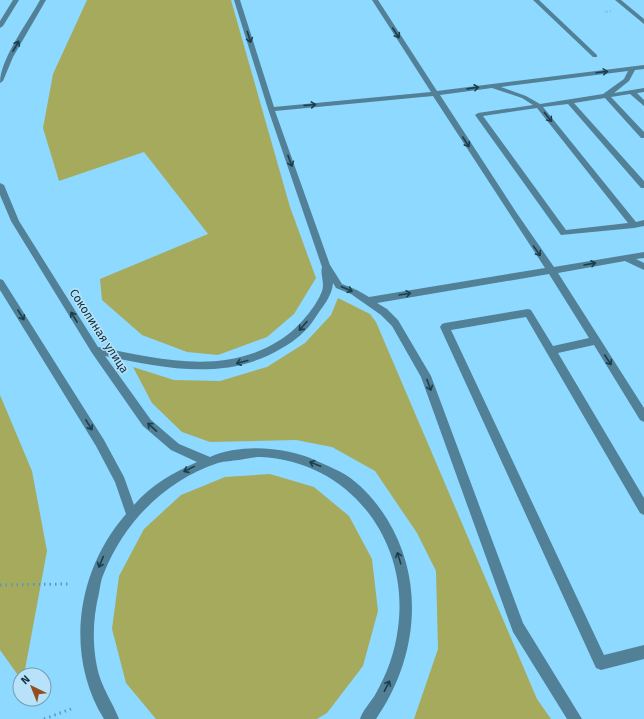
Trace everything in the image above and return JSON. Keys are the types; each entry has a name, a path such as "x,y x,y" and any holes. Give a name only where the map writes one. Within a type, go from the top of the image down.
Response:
{"street":[{"path":"0,26 16,0"},
{"path":"0,81 10,57 43,0"},
{"path":"237,0 271,109 326,266 339,286 354,292 384,312 395,323 426,376 518,627 575,719"},
{"path":"375,0 552,271 644,417"},
{"path":"536,0 596,56"},
{"path":"618,0 644,22"},
{"path":"271,109 435,94 644,67"},
{"path":"606,95 627,80 632,69"},
{"path":"490,86 524,97 538,105 634,225"},
{"path":"644,90 478,115 564,233 644,223"},
{"path":"632,92 644,104"},
{"path":"606,95 644,136"},
{"path":"569,101 644,186"},
{"name":"Соколиная улица","path":"0,185 15,221 95,350 147,423 175,448 208,461"},
{"path":"367,301 644,255"},
{"path":"626,258 644,267"},
{"path":"95,350 177,365 227,366 257,358 278,347 303,328 321,301 328,287 326,266"},
{"path":"0,282 100,443 120,481 131,513"},
{"path":"644,509 528,313 445,327 601,663 644,652"},
{"path":"551,350 595,341"},
{"path":"112,719 99,695 89,660 87,641 88,606 92,588 104,556 118,531 131,513 167,482 208,461 230,456 258,453 285,456 306,461 322,467 350,485 370,505 384,524 392,540 402,570 406,596 406,616 399,657 392,678 367,719"}],"path":[{"path":"0,585 68,584"},
{"path":"44,719 71,709"}],"green space":[{"path":"87,0 231,0 290,207 316,278 294,314 267,337 218,355 187,352 142,335 102,300 100,279 208,234 144,152 59,181 43,128 53,74"},
{"path":"338,298 370,314 376,322 537,699 551,719 414,719 438,649 436,571 417,533 375,471 332,447 296,440 210,442 182,432 152,403 133,367 174,380 220,381 267,367 305,343 331,315"},
{"path":"0,395 32,471 47,551 25,667 12,667 0,650"},
{"path":"270,474 314,487 349,516 372,559 378,611 363,666 327,713 317,719 156,719 126,683 112,629 119,576 144,529 181,495 225,477"}]}
